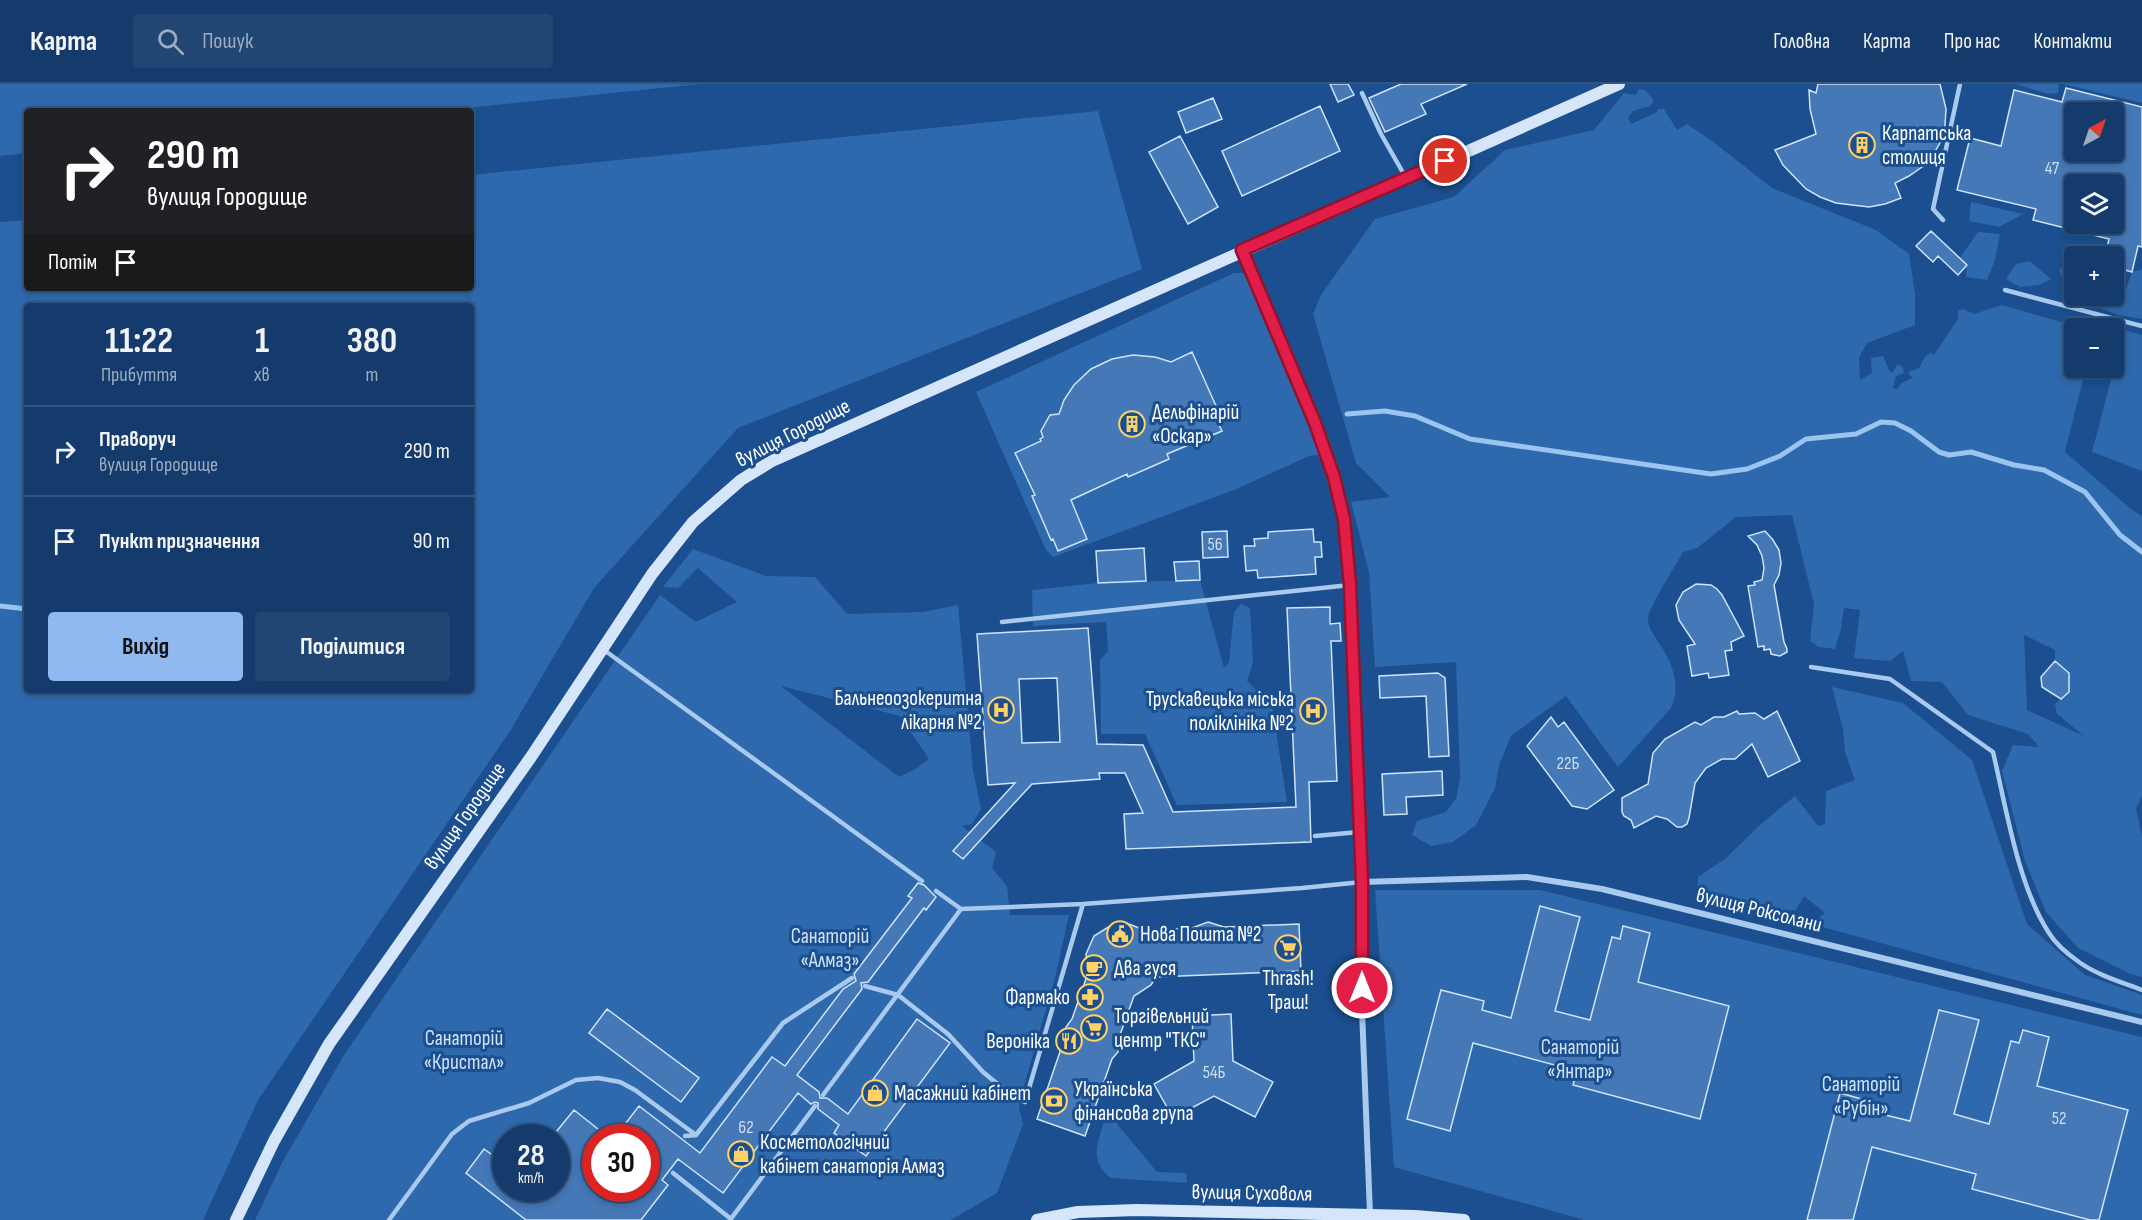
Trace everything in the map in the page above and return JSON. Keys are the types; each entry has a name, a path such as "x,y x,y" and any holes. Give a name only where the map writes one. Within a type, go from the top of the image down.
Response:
{"street":[{"name":"вулиця Городище","path":"236,1220 274,1141 329,1044 531,757 652,573 693,522 717,500 749,475 772,461 1406,178 1601,87 1619,84"},
{"path":"1242,250 1315,423 1334,477 1344,519 1350,585 1362,882 1362,1010 1370,1214"},
{"name":"вулиця Роксолани","path":"1362,882 1527,877 1602,889 2142,1022"},
{"name":"вулиця Суховоля","path":"1037,1220 1078,1212 1137,1210 1370,1214 1464,1220"}],"lane":[{"path":"1943,220 1933,209 1960,84"},
{"path":"1362,93 1381,134 1406,178"},
{"path":"2005,290 2142,326"},
{"path":"1002,622 1350,585"},
{"path":"602,649 922,881"},
{"path":"1811,667 1890,679 1993,752 2023,874 2032,902 2049,934 2078,962 2103,975 2142,990"},
{"path":"1315,836 1359,832"},
{"path":"936,891 961,909 1083,904 1362,882"},
{"path":"865,986 898,995 948,1034 983,1072 1006,1091 1025,1102 1083,904"},
{"path":"823,1095 961,909"},
{"path":"685,1136 696,1135 783,1023 852,978"},
{"path":"389,1220 452,1134 469,1121 529,1103 576,1080 598,1078 620,1082 635,1090 696,1135"},
{"path":"673,1173 730,1220 815,1106"}],"green space":[{"path":"0,84 700,84 466,108 24,108 24,153 0,156"},
{"path":"2016,84 2059,84 2058,93 2048,94"},
{"path":"2063,84 2142,84 2142,103"},
{"path":"1639,89 1645,90 1654,101 1650,106 1633,111 1628,118 1631,124 1657,112 1658,109 1664,109 1677,130 1687,124 1772,188 1876,230 1909,254 1915,294 1915,325 1867,343 1859,357 1860,380 1872,373 1871,358 1883,356 1892,373 1898,364 1903,368 1904,373 1896,376 1893,388 1897,389 1902,383 1912,378 1908,372 1919,368 1930,353 1934,355 1958,319 1958,311 1963,309 1974,314 2002,305 2064,323 2064,378 2084,378 2065,452 2142,516 2142,796 2136,808 2142,837 2142,977 2130,974 2078,948 2046,912 2025,861 2002,771 2013,745 2039,747 2028,734 1968,715 1942,682 1911,681 1903,651 1890,661 1854,658 1860,610 1844,608 1835,649 1819,647 1810,641 1814,604 1792,515 1736,517 1697,548 1683,552 1648,618 1650,628 1672,667 1675,683 1674,699 1671,708 1618,767 1566,696 1511,736 1499,765 1495,788 1476,825 1453,842 1431,846 1412,835 1417,821 1446,812 1456,799 1460,778 1456,662 1375,667 1369,572 1351,502 1390,497 1356,463 1313,314 1321,295 1375,219 1454,197 1505,150 1594,130 1624,93 1636,95","holes":["2024,635 2055,650 2055,661 2069,673 2069,692 2055,704 2057,714 2084,736 2027,710"]},
{"path":"1098,111 1142,269 738,428 594,588 510,731 258,1100 203,1220 0,1220 0,222 24,220 24,291 474,291 474,175"},
{"path":"1971,202 2023,214 1999,227 1969,221"},
{"path":"1978,232 2000,234 1995,260 1987,280 1966,277 1967,265 1960,258"},
{"path":"2030,261 2051,279 2039,285 2020,287 2006,279 2016,264"},
{"path":"2064,264 2064,281 2059,270"},
{"path":"2142,269 2142,319 2119,315 2094,306 2124,306 2124,295 2132,272"},
{"path":"1234,273 1243,273 1254,282 1324,454 1309,456 1234,490 1053,557 1046,550 976,392"},
{"path":"2124,330 2142,335 2142,471 2092,452 2111,378 2124,378"},
{"name":"Санаторій «Алмаз»","path":"693,549 766,576 815,577 847,614 923,612 958,605 973,770 981,809 972,824 962,826 996,852 992,868 1007,886 1010,915 1069,915 1055,978 1022,1093 1019,1107 1023,1124 997,1193 951,1220 255,1220 283,1161 344,1055 660,595 696,622 737,602 698,568 678,588 663,587","holes":["781,686 900,716 929,759 899,777"]},
{"path":"1200,580 1224,668 1229,662 1234,612 1241,604 1250,608 1253,663 1247,681 1272,706 1287,802 1177,805 1145,734 1101,734 1100,660 1108,651 1106,622 1033,626 1032,590 1098,583"},
{"path":"1832,687 1903,703 1972,760 2027,924 2085,975 2142,995 2142,1015 1812,924 1825,913 1804,896 1796,910 1775,912 1697,890 1698,877 1725,859 1760,825 1795,796 1818,826 1825,824 1826,791 1855,780 1845,752 1843,729"},
{"path":"1375,890 1540,890 2142,1037 2142,1220 1585,1220 1394,1167"},
{"path":"1107,1112 1157,1172 1186,1173 1187,1183 1111,1178 1103,1171 1097,1156 1097,1148"}],"building":[{"path":"1330,84 1348,84 1354,95 1338,102"},
{"path":"1401,84 1467,84 1421,104 1426,114 1385,132 1369,98"},
{"name":"Карпатська столиця","path":"1818,84 1940,84 1946,109 1941,141 1933,155 1922,167 1895,183 1901,198 1869,207 1836,203 1806,189 1783,165 1775,150 1816,134 1810,109 1809,90 1816,93"},
{"path":"2066,88 2122,102 2064,102 2064,162 2124,162 2124,102 2142,107 2142,247 2138,246 2132,272 2124,270 2124,246 2107,246 2109,239 2089,234 2124,234 2124,174 2064,174 2064,228 2033,220 2036,209 1957,190 1970,138 2001,146 2014,90 2062,102"},
{"path":"1213,98 1222,119 1186,133 1178,112"},
{"path":"1320,106 1340,151 1242,196 1222,151"},
{"path":"1180,136 1218,207 1188,224 1149,152"},
{"path":"1931,231 1967,265 1958,275 1938,256 1933,262 1916,246"},
{"name":"Дельфінарій «Оскар»","path":"1192,352 1220,415 1215,417 1222,431 1167,454 1169,459 1128,477 1127,474 1071,500 1087,539 1058,551 1053,539 1051,540 1032,496 1035,495 1015,453 1041,441 1043,437 1041,431 1050,415 1059,414 1064,400 1074,385 1091,369 1112,359 1133,355 1155,357 1171,362"},
{"path":"1313,529 1314,542 1321,542 1322,557 1315,557 1316,574 1258,578 1257,570 1246,571 1244,546 1255,546 1254,539 1268,538 1268,532"},
{"path":"1227,531 1228,557 1203,558 1202,532"},
{"path":"1765,531 1779,550 1781,563 1774,585 1787,652 1780,656 1771,654 1770,649 1764,650 1764,646 1758,647 1748,586 1755,585 1754,582 1762,580 1764,568 1757,545 1748,536"},
{"path":"1144,548 1146,581 1098,583 1096,551"},
{"path":"1199,561 1200,580 1176,581 1174,562"},
{"path":"1696,584 1711,585 1717,589 1744,636 1731,642 1732,650 1725,651 1729,675 1709,678 1708,673 1692,676 1687,646 1695,644 1679,620 1676,605 1683,592"},
{"path":"1330,607 1330,624 1340,623 1341,641 1331,641 1337,781 1309,782 1311,842 1126,849 1124,814 1143,813 1125,773 1099,773 1100,779 1032,784 963,859 953,851 1015,783 988,785 977,634 1088,628 1097,744 1143,745 1173,812 1296,807 1287,608","holes":["1057,678 1060,742 1022,743 1019,679"]},
{"path":"2055,661 2069,673 2069,692 2061,699 2042,687 2041,677"},
{"path":"1438,673 1445,678 1449,756 1429,757 1426,696 1380,698 1379,676"},
{"path":"1737,711 1739,714 1755,713 1764,719 1777,711 1800,761 1768,777 1752,744 1735,759 1722,759 1706,768 1695,783 1687,824 1677,827 1667,819 1656,816 1634,828 1631,820 1622,812 1622,798 1648,784 1653,753 1665,739 1695,722 1701,725 1714,717 1724,717"},
{"path":"1551,717 1558,727 1564,722 1614,790 1587,809 1572,806 1527,746"},
{"path":"1442,771 1443,795 1406,797 1407,814 1384,815 1382,774"},
{"path":"918,883 924,885 936,897 926,910 924,908 868,982 861,983 862,989 797,1075 819,1092 820,1098 827,1098 848,1114 917,1019 950,1043 866,1156 834,1133 839,1125 818,1109 818,1103 811,1104 798,1093 723,1193 678,1159 662,1180 668,1185 660,1195 660,1124 625,1124 639,1106 700,1153 772,1057 785,1066 843,989 856,981 854,974 912,898 908,896"},
{"path":"1540,906 1580,917 1555,1011 1590,1020 1612,937 1620,939 1623,926 1650,933 1638,982 1729,1006 1700,1119 1573,1085 1577,1071 1473,1043 1450,1131 1407,1119 1441,990 1484,1001 1482,1010 1511,1018"},
{"name":"Торгівельний центр \"ТКС\"","path":"1208,922 1224,927 1299,924 1301,971 1156,977 1151,985 1134,996 1120,1035 1118,1052 1112,1059 1085,1136 1037,1119 1063,1043 1066,1027 1072,1019 1088,973 1086,954 1094,936 1110,926 1119,924 1129,924 1144,930 1192,928"},
{"path":"607,1009 699,1078 681,1102 589,1033"},
{"path":"1939,1010 1979,1020 1954,1114 1989,1124 2011,1041 2019,1043 2023,1030 2049,1037 2037,1086 2128,1110 2099,1220 2090,1220 1972,1189 1976,1174 1872,1147 1853,1220 1807,1220 1840,1093 1883,1105 1881,1114 1910,1121"},
{"path":"1231,1014 1233,1061 1273,1082 1255,1117 1214,1096 1173,1118 1154,1084 1194,1061 1192,1016"},
{"path":"574,1110 592,1124 582,1124 582,1202 655,1202 641,1220 526,1220 503,1202 570,1202 570,1124 563,1124"},
{"path":"484,1149 492,1155 492,1193 466,1173"}],"waterway":[{"path":"1347,414 1385,411 1415,416 1470,439 1711,474 1747,469 1780,456 1806,439 1856,434 1881,422 1895,423 1911,431 1939,452 1949,455 1971,452 2014,465 2044,470 2085,492 2120,535 2142,552"},
{"path":"0,606 24,609"}],"place":[{"name":"Карпатська столиця","path":"1862,145"},
{"name":"Дельфінарій «Оскар»","path":"1132,424"},
{"name":"Бальнеоозокеритна лікарня №2","path":"1001,710"},
{"name":"Трускавецька міська поліклініка №2","path":"1313,711"},
{"name":"Нова Пошта №2","path":"1120,934"},
{"name":"Thrash! Траш!","path":"1288,948"},
{"name":"Два гуся","path":"1094,968"},
{"name":"Фармако","path":"1090,997"},
{"name":"Торгівельний центр \"ТКС\"","path":"1094,1028"},
{"name":"Вероніка","path":"1069,1041"},
{"name":"Масажний кабінет","path":"875,1093"},
{"name":"Українська фінансова група","path":"1054,1101"},
{"name":"Косметологічний кабінет санаторія Алмаз","path":"741,1154"}],"route":[{"path":"1362,988 1362,882 1350,585 1344,519 1334,477 1315,423 1242,250 1445,161"}],"park label":[{"name":"Санаторій «Кристал»","path":"464,1050"},
{"name":"Санаторій «Янтар»","path":"1580,1059"},
{"name":"Санаторій «Рубін»","path":"1861,1096"}]}
